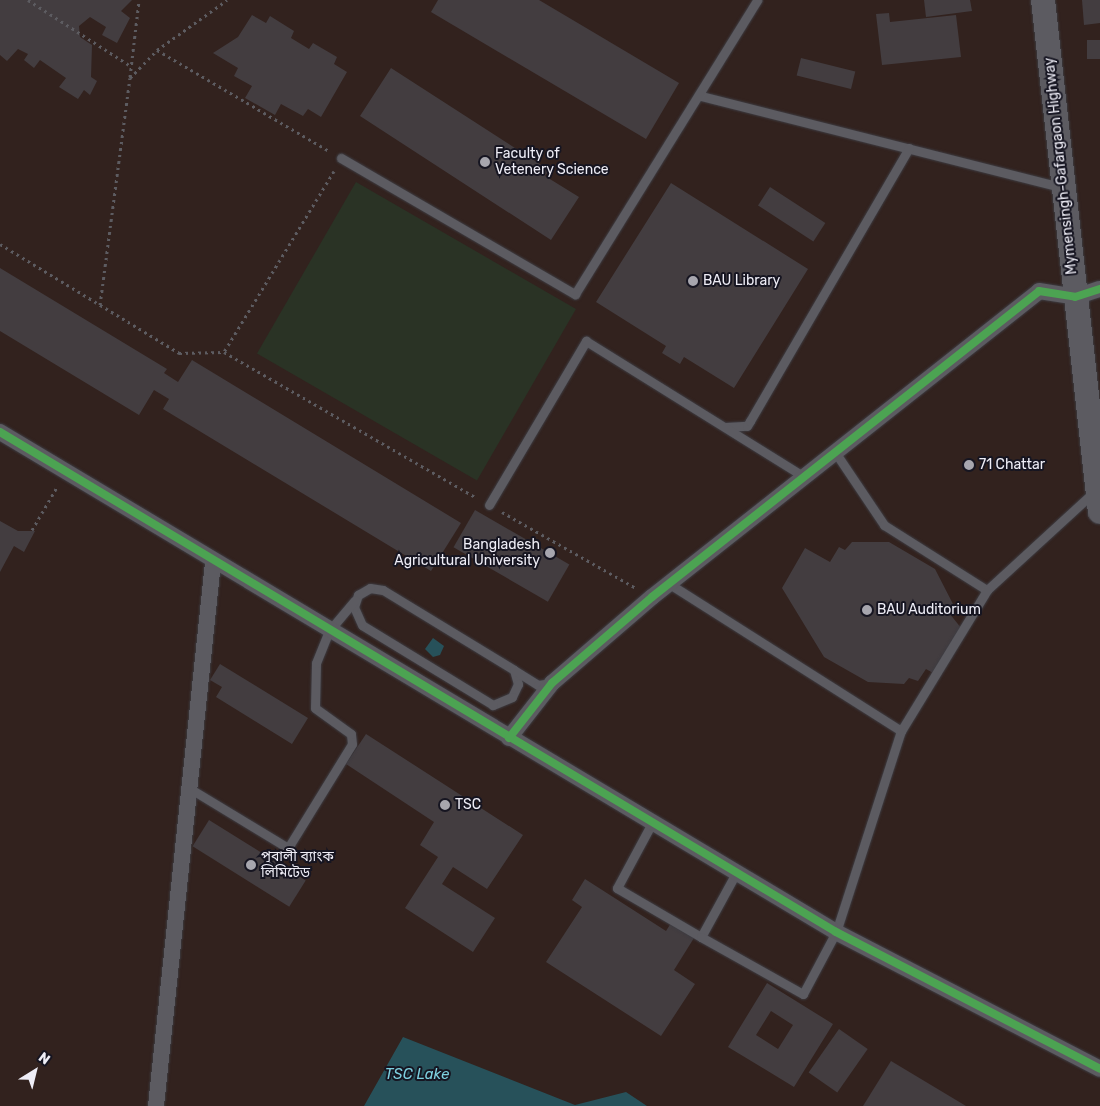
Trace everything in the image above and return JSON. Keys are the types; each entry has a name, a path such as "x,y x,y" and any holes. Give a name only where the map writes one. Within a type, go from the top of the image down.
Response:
{"main road":[{"name":"Mymensingh-Gafargaon Highway","path":"1043,0 1075,297 1099,487 1100,512"}],"street":[{"path":"509,738 552,683 668,583 1039,291 1075,297 1100,289"},
{"path":"0,432 213,563 836,932 1100,1069"},
{"path":"156,1106 213,563"}],"lane":[{"path":"341,158 575,294 701,96 757,0"},
{"path":"701,96 1064,188"},
{"path":"725,427 747,426 908,148"},
{"path":"489,504 586,342 803,476"},
{"path":"835,452 884,525 987,590"},
{"path":"652,823 616,888 701,938 803,994 836,932 901,731 987,590 1099,487"},
{"path":"668,583 901,731"},
{"path":"189,788 288,848 352,744 351,734 315,708 317,654 329,631 364,590 383,590 538,685 552,683"},
{"path":"355,600 354,614 362,625 493,705 506,702 516,691 514,670"},
{"path":"701,938 736,873"}],"path":[{"path":"28,0 131,66"},
{"path":"100,305 130,78 138,0"},
{"path":"130,78 157,50 227,0"},
{"path":"157,50 341,158 224,352"},
{"path":"0,244 179,353 224,352 652,597"},
{"path":"32,530 65,472"}],"shaded area":[{"name":"Bangladesh Agricultural University","path":"0,0 1100,0 1100,1106 0,1106"}],"green space":[{"path":"356,182 576,309 477,480 257,353"}],"water":[{"path":"433,638 444,646 440,655 433,657 425,649"},
{"name":"TSC Lake","path":"403,1037 575,1105 626,1092 647,1106 364,1106"}],"building":[{"path":"0,0 132,0 121,11 130,18 117,43 102,35 106,27 90,17 79,26 80,37 92,45 91,77 97,81 90,95 84,90 78,99 59,87 66,78 40,60 34,68 24,60 28,54 18,49 7,61 0,55"},
{"path":"438,0 539,0 679,83 646,139 431,12"},
{"path":"924,0 970,0 972,11 926,17"},
{"path":"1082,0 1100,0 1100,23 1084,25"},
{"path":"889,13 890,22 956,15 961,57 882,65 876,14"},
{"path":"252,15 266,23 270,16 294,31 291,38 309,49 313,43 337,57 334,64 347,72 321,117 308,109 303,116 281,104 275,115 245,98 252,86 234,76 238,68 213,53 238,37"},
{"path":"1087,40 1100,40 1100,59 1087,59"},
{"path":"801,58 855,72 851,89 797,75"},
{"path":"391,68 549,170 545,176 579,197 551,240 360,116"},
{"path":"671,183 808,269 734,388 684,357 680,364 662,353 666,346 596,302"},
{"path":"770,187 825,223 813,241 758,205"},
{"path":"0,268 167,369 164,373 178,382 192,360 461,523 431,571 163,409 169,399 154,390 139,415 0,331"},
{"path":"475,510 569,564 548,602 454,547"},
{"path":"0,521 18,531 35,531 24,552 14,546 0,572"},
{"path":"852,542 889,542 935,569 953,604 949,613 962,629 933,673 926,669 918,681 909,678 904,684 868,682 824,657 782,588 805,548 830,562 839,547 845,550"},
{"path":"220,664 308,718 292,744 216,697 222,687 210,680"},
{"path":"366,734 523,835 487,889 453,867 442,884 495,918 473,952 405,908 438,857 420,845 434,822 346,764"},
{"path":"209,820 306,880 289,907 193,846"},
{"path":"585,879 666,931 671,923 694,938 674,970 695,984 661,1036 546,962 582,907 572,900"},
{"path":"767,983 833,1024 794,1087 728,1047","holes":["771,1011 793,1025 778,1049 756,1035"]},
{"path":"839,1029 868,1049 837,1092 809,1072"},
{"path":"891,1061 966,1106 863,1106"}],"cycle path":[{"path":"509,738 552,683 652,597 1039,291 1075,297 1100,289"},
{"path":"0,432 836,932 1100,1069"}],"place":[{"name":"Faculty of Vetenery Science","path":"485,162"},
{"name":"BAU Library","path":"693,281"},
{"name":"71 Chattar","path":"969,465"},
{"name":"Bangladesh Agricultural University","path":"550,553"},
{"name":"BAU Auditorium","path":"867,610"},
{"name":"TSC","path":"445,805"},
{"name":"পূবালী ব্যাংক লিমিটেড","path":"251,865"}]}
